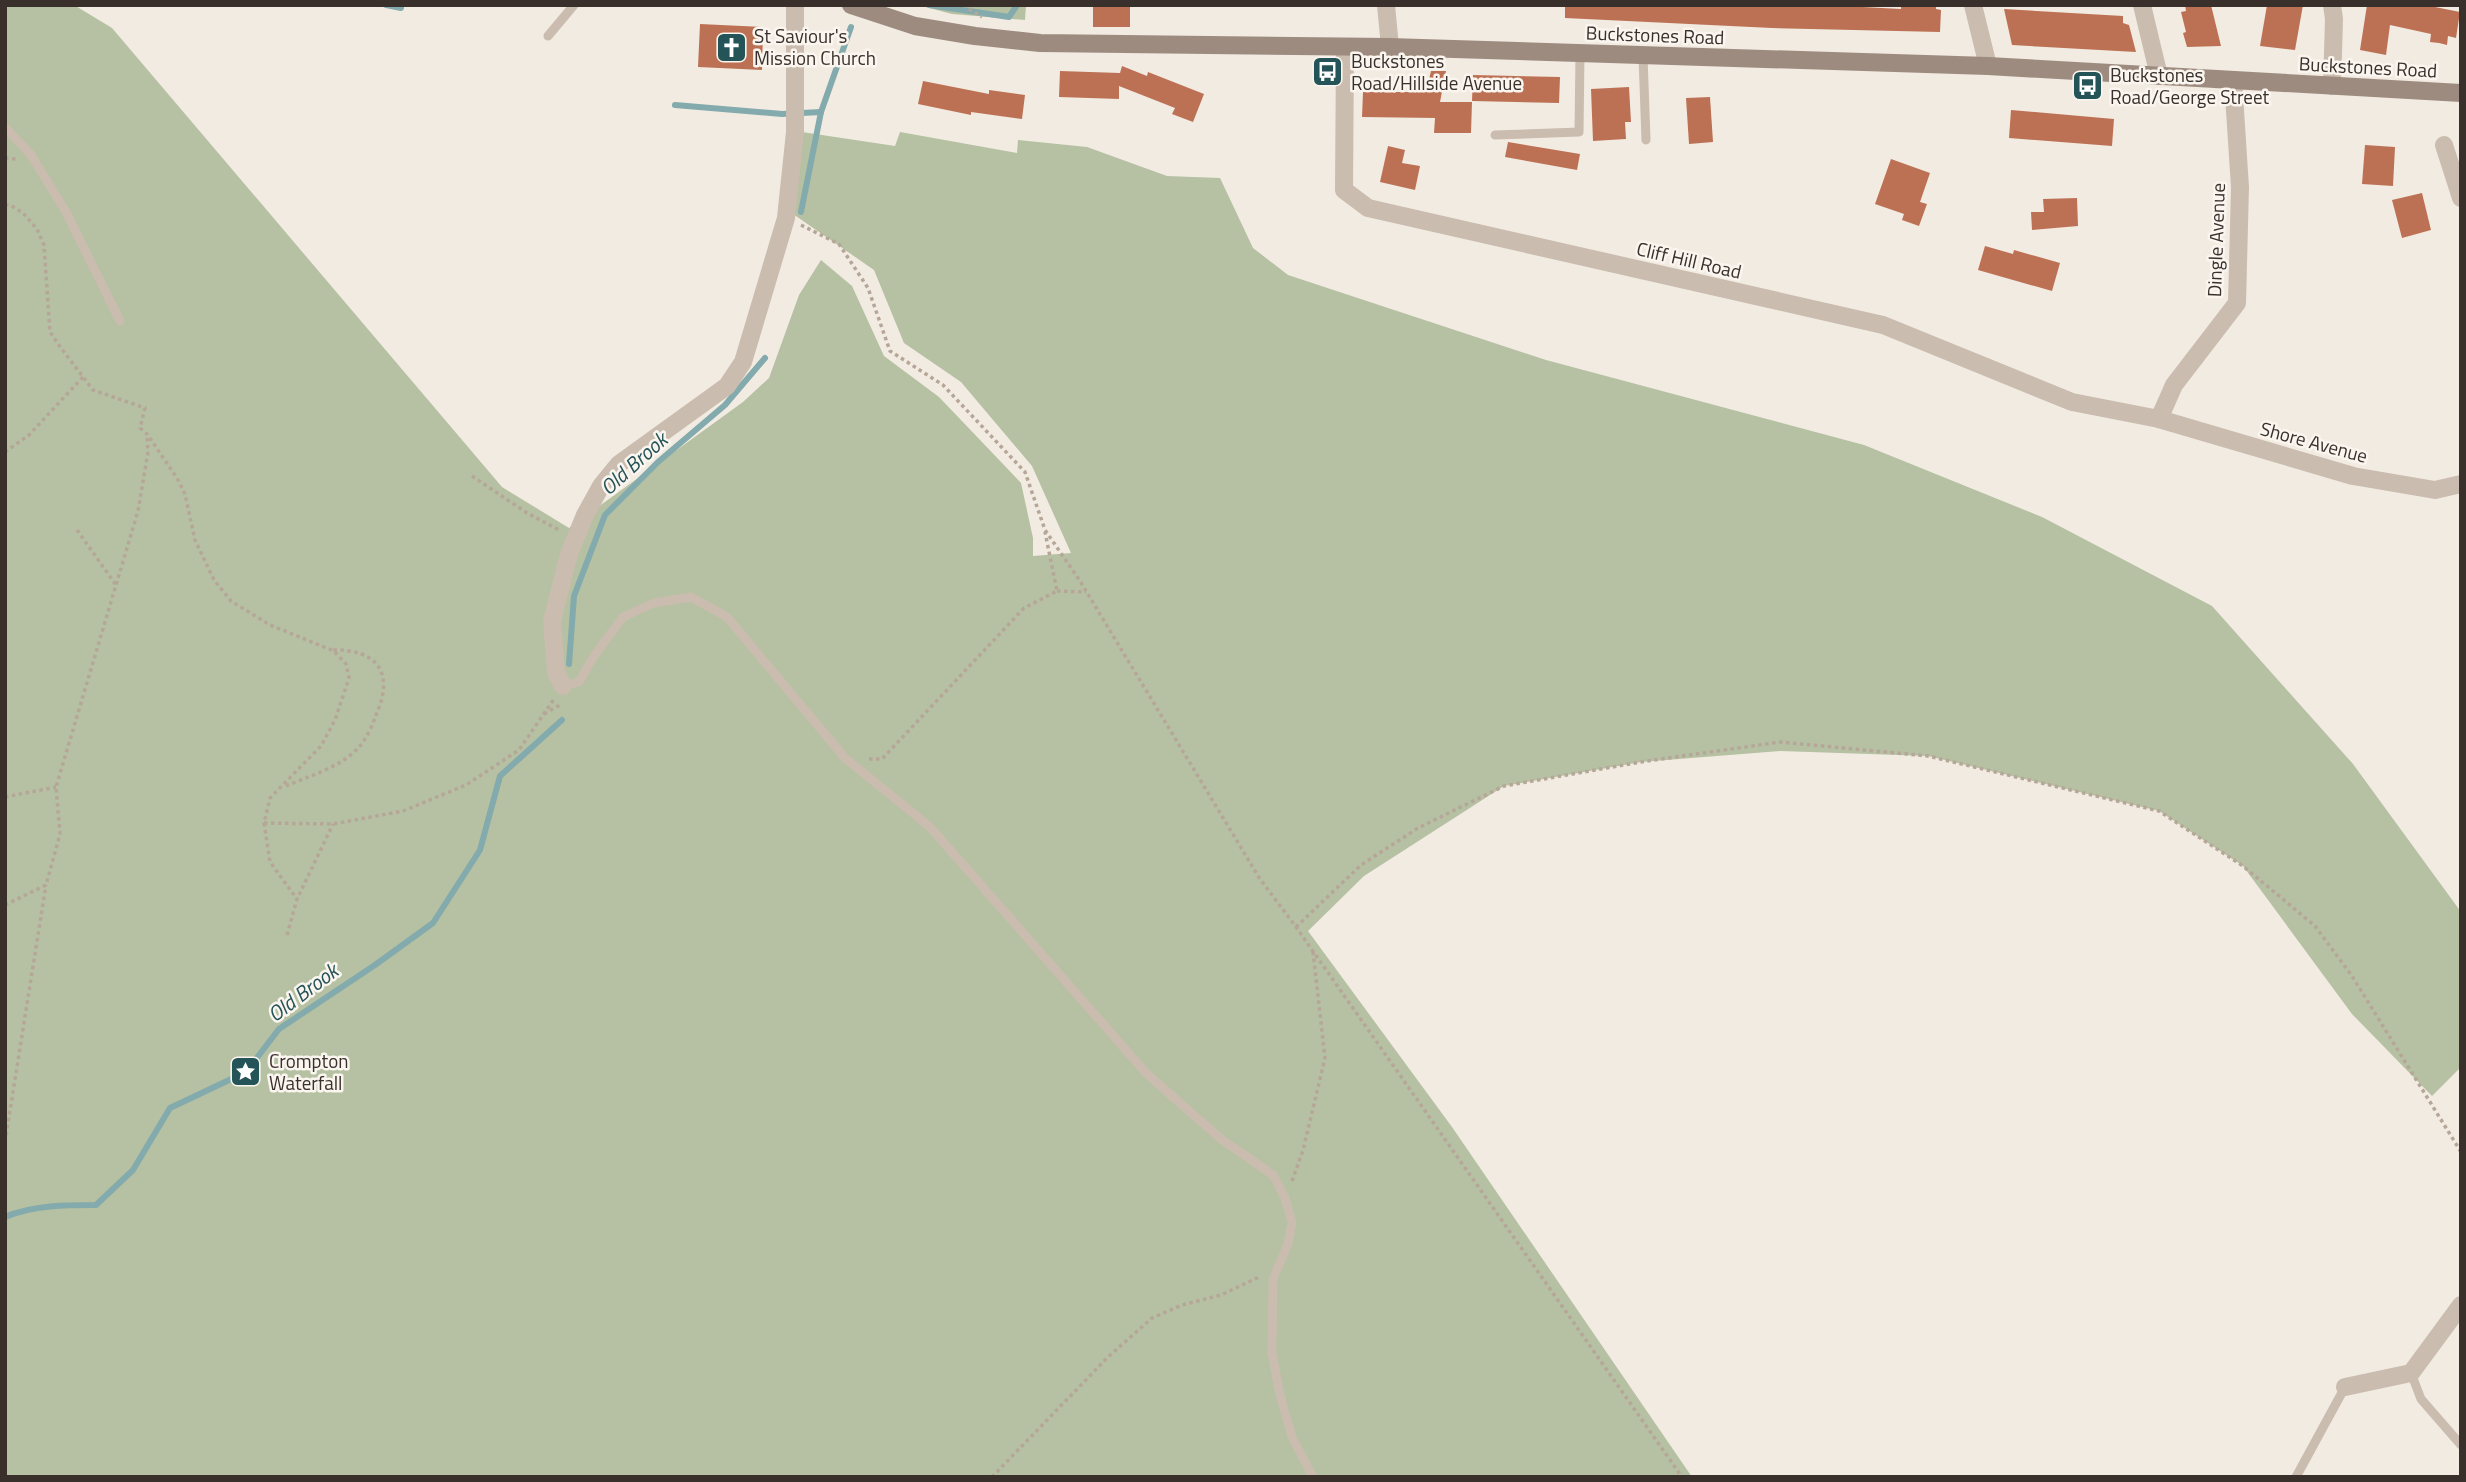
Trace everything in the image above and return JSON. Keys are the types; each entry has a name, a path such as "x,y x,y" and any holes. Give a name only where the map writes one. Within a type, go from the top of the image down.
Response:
{"main road":[{"name":"Buckstones Road","path":"851,5 915,26 1040,43 1390,47 1988,66 2461,93"}],"street":[{"path":"563,686 556,673 552,621 569,554 584,515 601,486 619,464 727,386 743,362 786,218 795,125 795,5"},
{"path":"1386,5 1390,47"},
{"path":"1973,5 1988,66"},
{"path":"2143,5 2159,76"},
{"path":"2332,5 2332,86"},
{"name":"Cliff Hill Road","path":"1345,48 1344,190 1368,208 1884,326 2072,402 2159,419"},
{"name":"Dingle Avenue","path":"2159,419 2174,385 2237,303 2240,187 2233,80"},
{"path":"2444,145 2461,198"},
{"name":"Shore Avenue","path":"2159,419 2353,477 2435,490 2461,484"},
{"path":"2345,1387 2411,1373 2461,1304"}],"lane":[{"path":"548,36 574,5"},
{"path":"1495,135 1579,132 1580,54"},
{"path":"1643,56 1646,140"},
{"path":"5,127 31,155 66,212 120,321"},
{"path":"563,686 579,682 594,656 623,617 654,603 691,597 727,617 845,758 930,827 1147,1074 1222,1139 1273,1175 1285,1198 1292,1222 1289,1244 1275,1275 1272,1353 1292,1437 1313,1477"},
{"path":"2411,1373 2421,1399 2461,1445"},
{"path":"2296,1477 2345,1387"}],"path":[{"path":"5,205 23,213 37,229 44,245 50,332 93,390 145,408 139,428 147,435 177,478 185,494 194,540 214,580 231,601 270,625 330,650 346,664 349,678 335,720 316,754 270,799 264,823 270,862 297,900"},
{"path":"786,218 839,244 868,288 890,351 943,384 1025,472 1045,530 1057,591"},
{"path":"5,452 29,435 83,377"},
{"path":"5,1142 46,885 60,834 56,787 138,511 148,452 147,435"},
{"path":"472,477 527,513 559,530"},
{"path":"77,530 116,584"},
{"path":"1045,530 1087,592 1260,879 1682,1477"},
{"path":"845,758 882,759 1024,608 1057,591 1087,592"},
{"path":"281,788 344,760 359,748 382,702 383,675 377,664 365,654 330,650"},
{"path":"264,823 333,824 403,811 466,785 519,750 563,686"},
{"path":"1296,927 1361,865 1419,828 1504,786 1640,762 1780,742 1928,756 2159,811 2243,866 2315,926 2352,976 2461,1152"},
{"path":"5,797 56,787"},
{"path":"287,935 297,900 333,824"},
{"path":"5,905 46,885"},
{"path":"1285,1198 1303,1150 1325,1058 1312,950"},
{"path":"992,1477 1108,1357 1152,1318 1182,1305 1221,1295 1264,1275 1275,1275"}],"green space":[{"path":"5,5 74,5 112,28 502,487 569,528 743,402 769,378 799,295 821,260 852,286 884,356 939,397 1021,483 1033,538 1033,556 1071,553 1032,466 961,382 904,343 874,270 793,214 802,132 895,146 900,132 1017,153 1018,140 1087,147 1167,176 1220,178 1253,248 1288,275 1546,360 1864,445 2042,517 2212,606 2353,764 2461,912 2461,1067 2432,1096 2352,1014 2243,866 2159,811 1928,756 1780,751 1641,762 1504,786 1364,876 1308,931 1452,1127 1692,1477 5,1477"},
{"path":"918,5 1026,5 1025,20 952,14"}],"building":[{"path":"1093,5 1130,5 1130,27 1093,27"},
{"path":"1565,5 1863,5 1901,9 1901,5 1936,5 1936,9 1941,10 1940,32 1772,28 1565,18"},
{"path":"2185,5 2211,5 2221,46 2187,47 2181,12 2186,11"},
{"path":"2267,5 2303,5 2295,50 2260,46"},
{"path":"2367,5 2425,5 2460,12 2456,38 2448,36 2447,45 2430,42 2431,34 2390,25 2386,55 2360,50"},
{"path":"2004,9 2123,16 2123,23 2129,25 2136,52 2012,45"},
{"name":"St Saviour's Mission Church","path":"700,24 763,27 762,70 698,67"},
{"path":"1122,66 1147,76 1148,72 1204,94 1193,122 1172,114 1175,108 1119,86 1119,99 1059,97 1060,71 1120,73"},
{"path":"1431,71 1446,71 1440,102 1472,102 1471,133 1434,133 1435,118 1362,117 1363,92 1426,92"},
{"path":"1473,75 1560,77 1559,103 1472,101"},
{"path":"923,81 989,94 989,90 1025,95 1022,119 971,112 971,115 918,104"},
{"path":"1629,87 1631,122 1625,122 1626,139 1593,141 1591,89"},
{"path":"1710,97 1713,142 1689,144 1686,98"},
{"path":"2011,110 2114,119 2112,146 2009,138"},
{"path":"1508,142 1580,154 1577,170 1505,157"},
{"path":"2365,145 2395,147 2393,186 2362,184"},
{"path":"1388,146 1405,150 1402,163 1420,166 1415,190 1380,182"},
{"path":"1891,159 1930,173 1920,202 1927,204 1919,226 1902,220 1904,214 1875,204"},
{"path":"2422,193 2431,230 2402,238 2392,200"},
{"path":"2077,198 2078,226 2032,230 2031,212 2044,212 2043,199"},
{"path":"1985,246 2013,254 2014,250 2060,263 2052,291 1978,270"}],"waterway":[{"path":"386,5 401,8"},
{"name":"Old Brook","path":"929,5 1009,17 1017,5"},
{"name":"Old Brook","path":"801,212 821,112 851,27"},
{"path":"675,105 782,114 821,112"},
{"name":"Old Brook","path":"569,664 574,596 605,515 658,462 725,405 765,358"},
{"name":"Old Brook","path":"5,1217 38,1208 96,1205 133,1170 170,1108 246,1072 279,1029 433,923 480,850 500,776 562,720"}],"place":[{"name":"St Saviour's Mission Church","path":"731,47"},
{"name":"Buckstones Road/Hillside Avenue","path":"1328,72"},
{"name":"Buckstones Road/George Street","path":"2087,86"},
{"name":"Crompton Waterfall","path":"246,1072"}]}
